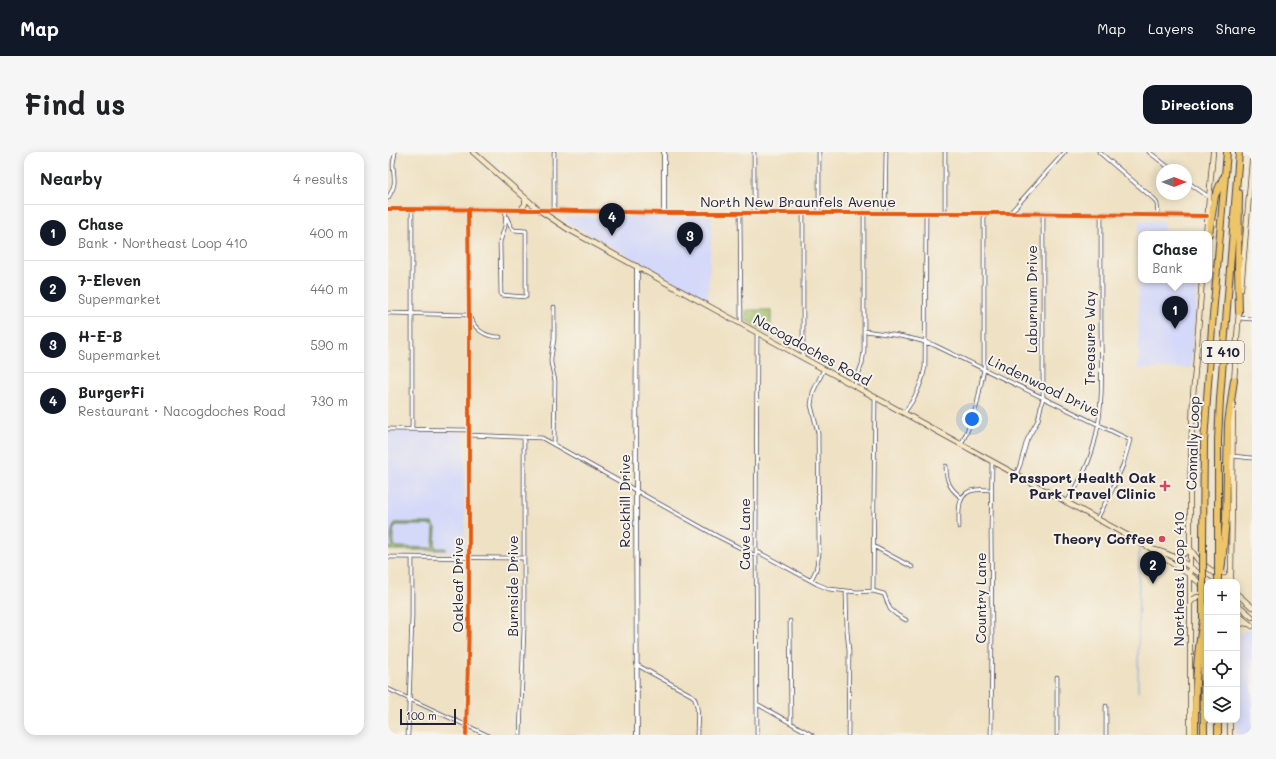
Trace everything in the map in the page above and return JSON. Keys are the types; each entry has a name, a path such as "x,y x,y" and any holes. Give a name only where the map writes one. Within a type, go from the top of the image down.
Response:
{"highway":[{"name":"Connally Loop","path":"1204,735 1204,442 1227,152"},
{"name":"Connally Loop","path":"1219,579 1218,440 1239,152"},
{"path":"1239,152 1239,315"},
{"path":"1208,231 1215,196 1226,171"},
{"path":"1220,554 1226,511 1228,423 1234,380"},
{"path":"1195,735 1196,670 1198,647 1203,620"},
{"path":"1218,723 1218,735"}],"main road":[{"name":"Nacogdoches Road","path":"473,152 539,210 566,228 1154,550 1204,587"},
{"path":"1207,231 1213,152"},
{"path":"1231,579 1234,380 1250,212 1252,161"},
{"path":"522,210 525,204 525,198"},
{"name":"Northeast Loop 410","path":"1190,735 1190,493 1193,396 1202,283"},
{"path":"1171,556 1183,555 1190,546"},
{"path":"1190,546 1198,560 1222,578 1226,579 1231,570"},
{"name":"Nacogdoches Road","path":"1154,550 1164,552 1190,567 1206,579"},
{"path":"1190,603 1198,596 1204,598"},
{"path":"1240,597 1252,607"},
{"path":"1240,607 1252,617"},
{"path":"1238,615 1251,625"},
{"path":"1240,625 1244,623 1251,625"},
{"path":"1230,723 1230,735"}],"street":[{"path":"388,198 395,183 393,164 395,152"},
{"path":"554,152 554,210"},
{"path":"664,152 664,213"},
{"path":"754,152 754,213"},
{"path":"819,152 819,213"},
{"path":"885,212 886,152"},
{"path":"944,212 945,152"},
{"path":"1010,213 1065,152"},
{"path":"1099,152 1154,199 1157,204 1158,215"},
{"path":"1149,152 1164,164"},
{"path":"1192,185 1209,198"},
{"name":"North New Braunfels Avenue","path":"388,209 554,210 664,213 944,212 1207,216"},
{"path":"412,209 412,429"},
{"path":"388,429 469,430 468,209"},
{"path":"506,210 504,231 500,242 501,296 526,297 526,231 514,230 506,216"},
{"path":"854,386 864,357 864,212"},
{"path":"740,213 740,323"},
{"path":"803,213 803,358"},
{"path":"904,413 914,399 921,384 925,367 926,213"},
{"path":"961,445 977,404 984,369 984,213"},
{"name":"Laburnum Drive","path":"1016,475 1027,440 1038,420 1043,397 1043,213"},
{"name":"Treasure Way","path":"1066,503 1085,468 1096,436 1098,424 1101,383 1101,214"},
{"name":"Rockhill Drive","path":"637,266 637,735"},
{"path":"554,307 554,339 550,363 555,381 554,445"},
{"path":"388,313 469,315"},
{"path":"469,315 474,325 480,331 491,336 500,337"},
{"path":"1239,315 1252,319"},
{"name":"Lindenwood Drive","path":"865,331 892,334 926,342 1130,440 1123,465 1097,519"},
{"name":"Cave Lane","path":"757,332 757,735"},
{"path":"811,580 819,561 818,433 812,411 811,398 824,370"},
{"path":"873,591 874,397"},
{"name":"Oakleaf Drive","path":"466,735 469,646 469,430"},
{"path":"469,436 542,438 717,536 756,556"},
{"name":"Burnside Drive","path":"520,735 524,628 524,437"},
{"path":"1232,456 1252,458"},
{"name":"Country Lane","path":"991,735 992,462"},
{"path":"946,466 948,482 954,492 962,498"},
{"path":"959,527 959,508 962,498 970,491 992,490"},
{"path":"873,546 912,567"},
{"path":"756,551 829,589 864,592 873,591 884,594 890,609 906,620"},
{"path":"388,557 524,558"},
{"path":"408,735 412,616 412,557"},
{"path":"846,591 849,651 848,735"},
{"path":"790,621 791,723"},
{"path":"637,664 693,696 697,706 697,735"},
{"path":"1057,677 1057,735"},
{"path":"388,689 487,735"},
{"path":"757,704 812,735"},
{"path":"1106,706 1106,735"}],"shaded area":[{"path":"712,216 708,300 565,221 565,217"},
{"path":"1139,221 1164,221 1164,231 1139,231"},
{"path":"1139,283 1197,283 1191,368 1138,369"},
{"path":"388,432 465,432 465,552 388,551"},
{"path":"1249,630 1252,633 1252,735 1237,735 1237,723 1240,723 1240,634"}],"green space":[{"path":"746,310 771,310 771,335 746,320"},
{"path":"395,523 432,523 436,527 435,548 446,548 446,550 389,550 389,548 393,547 391,538","holes":["396,525 432,525 434,529 433,546 430,548 396,547 393,540 393,533"]}],"waterway":[{"path":"1138,692 1139,548"}],"cycle path":[{"path":"388,209 664,213 1010,213 1207,216"},
{"path":"466,735 469,620 468,209"}],"place":[{"name":"BurgerFi","path":"612,236"},
{"name":"H-E-B","path":"690,255"},
{"name":"Chase","path":"1175,329"},
{"name":"Passport Health Oak Park Travel Clinic","path":"1165,486"},
{"name":"Theory Coffee","path":"1162,539"},
{"name":"7-Eleven","path":"1153,584"}]}
